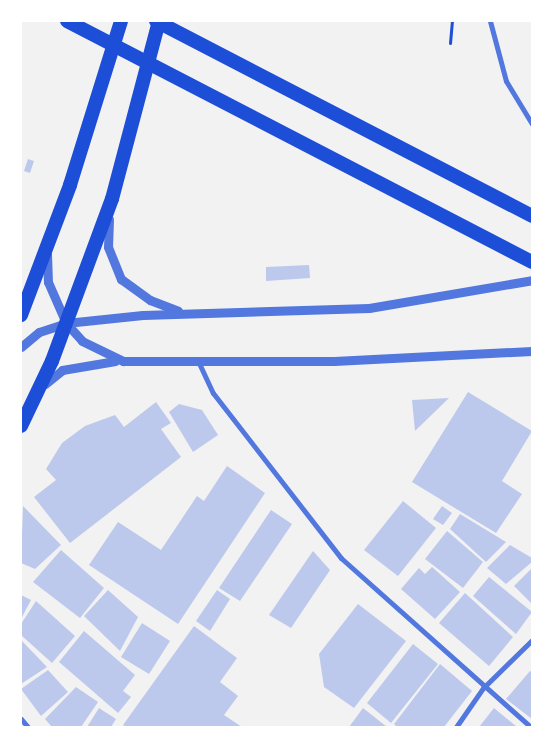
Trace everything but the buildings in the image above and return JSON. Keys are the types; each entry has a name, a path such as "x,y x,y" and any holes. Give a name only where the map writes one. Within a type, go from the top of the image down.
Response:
{"highway":[{"path":"67,21 532,262"},
{"path":"21,315 47,250 121,21"},
{"path":"21,426 66,323 112,199 157,21 532,216"}],"street":[{"path":"490,21 506,81 532,124"},
{"path":"112,199 108,247 121,279 150,300 187,314"},
{"path":"47,250 48,282 66,323 82,341 123,361"},
{"path":"21,347 39,332 66,323 187,314 369,308 532,280"},
{"path":"36,394 62,370 96,361 334,362 532,351"},
{"path":"198,361 224,408 341,558 483,688 531,727"},
{"path":"456,727 483,688 532,640"},
{"path":"21,719 28,727"}],"path":[{"path":"450,43 452,21"}]}
